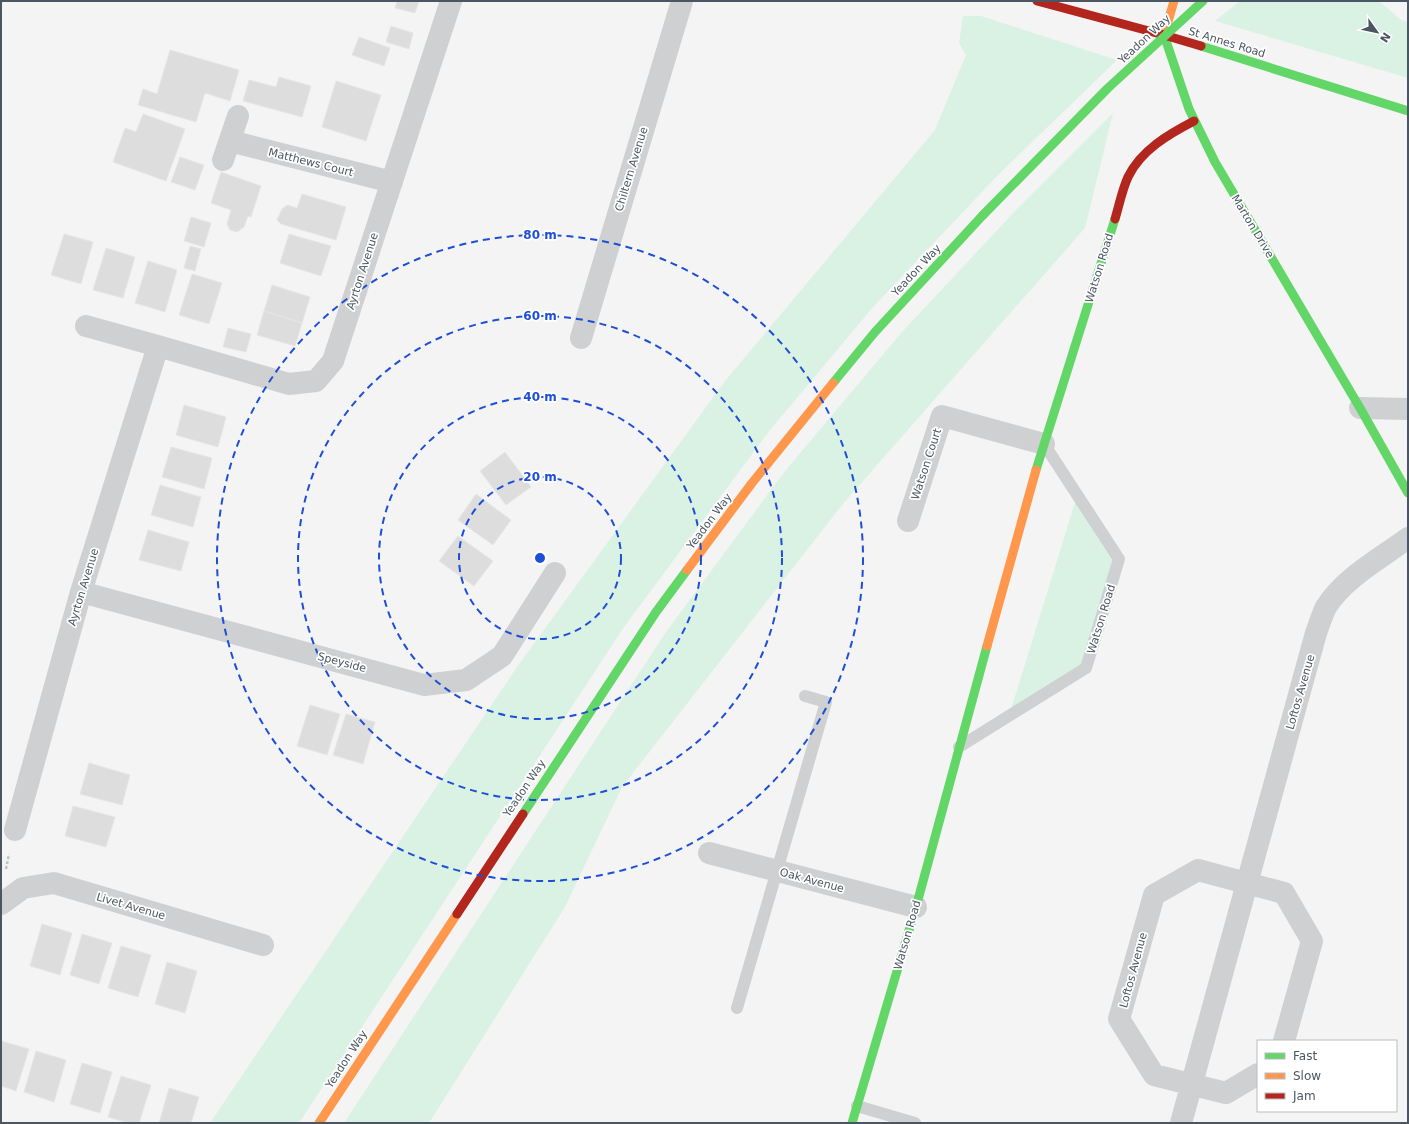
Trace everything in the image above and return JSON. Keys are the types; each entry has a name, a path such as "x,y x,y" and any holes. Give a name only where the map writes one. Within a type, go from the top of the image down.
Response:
{"street":[{"name":"Ayrton Avenue","path":"86,326 289,384 316,381 333,361 451,1"},
{"name":"Chiltern Avenue","path":"581,338 682,1"},
{"name":"St Annes Road","path":"1036,1 1164,35 1408,111"},
{"path":"1164,35 1174,1"},
{"name":"Yeadon Way","path":"319,1123 522,813 656,612 752,483 875,332 982,215 1108,88 1203,1"},
{"name":"Marton Drive","path":"1164,35 1194,121 1215,162 1360,408 1408,493"},
{"name":"Matthews Court","path":"238,116 227,151 392,182"},
{"name":"Watson Road","path":"852,1123 916,907 1044,444 1128,177 1139,160 1152,147 1166,136 1194,121"},
{"name":"Ayrton Avenue","path":"15,830 81,592 158,346"},
{"path":"1360,408 1408,408"},
{"name":"Watson Court","path":"908,521 942,416 1044,444"},
{"name":"Loftos Avenue","path":"1181,1123 1316,633 1326,608 1339,591 1408,538"},
{"name":"Speyside","path":"81,592 424,685 466,680 502,656 555,573"},
{"name":"Oak Avenue","path":"709,853 916,907"},
{"name":"Loftos Avenue","path":"1257,1075 1226,1093 1154,1075 1119,1019 1154,895 1198,870 1284,893 1312,940 1284,1040"},
{"name":"Livet Avenue","path":"1,904 23,888 54,883 264,945"}],"lane":[{"name":"Watson Road","path":"959,747 1086,668 1119,559 1044,444"},
{"path":"737,1008 826,702 805,696"},
{"path":"857,1106 915,1123"}],"path":[{"path":"4,875 15,830"}],"green space":[{"path":"1240,1 1379,1 1400,19 1408,22 1408,78 1215,21"},
{"path":"963,16 981,16 1117,60 998,175 874,306 770,430 624,627 299,1123 210,1123 517,667 725,381 935,130 966,55 959,43"},
{"path":"1113,113 1085,228 842,505 622,787 565,907 429,1123 344,1123 666,632 785,471 902,332 1016,210"},
{"path":"1076,499 1119,559 1087,664 1009,716"}],"building":[{"path":"397,1 419,1 415,13 395,8"},
{"path":"391,26 413,33 409,49 386,42"},
{"path":"359,37 390,48 384,66 352,55"},
{"path":"170,50 239,70 230,101 205,93 196,122 138,105 143,89 157,94"},
{"path":"279,77 311,86 302,117 243,101 249,80 276,87"},
{"path":"336,81 381,95 366,141 322,127"},
{"path":"143,114 185,129 166,181 113,162 125,128 136,132"},
{"path":"180,157 204,165 195,190 171,182"},
{"path":"221,172 261,186 251,217 248,216 244,227 237,232 230,230 227,224 231,210 211,203"},
{"path":"302,194 346,207 336,240 281,224 277,220 282,209 287,205 297,208"},
{"path":"191,217 211,223 204,247 184,241"},
{"path":"64,234 93,242 81,284 51,275"},
{"path":"289,234 331,246 321,276 280,263"},
{"path":"190,246 201,249 195,271 184,268"},
{"path":"106,248 135,257 123,298 93,290"},
{"path":"148,261 177,270 165,312 135,303"},
{"path":"192,274 222,283 209,324 179,315"},
{"path":"272,285 310,297 302,323 264,311"},
{"path":"264,311 302,323 295,346 257,335"},
{"path":"228,328 251,334 246,352 223,347"},
{"path":"184,405 226,417 218,447 176,435"},
{"path":"171,447 212,458 204,489 162,477"},
{"path":"505,452 531,487 506,505 480,471"},
{"path":"160,485 201,497 193,527 151,515"},
{"path":"476,494 511,520 493,545 458,520"},
{"path":"148,530 189,542 181,571 139,560"},
{"path":"458,536 493,561 474,586 439,561"},
{"path":"310,705 340,714 327,755 297,746"},
{"path":"346,714 375,722 363,764 333,755"},
{"path":"89,763 130,775 122,805 80,794"},
{"path":"73,806 115,817 106,847 65,836"},
{"path":"42,924 72,933 60,975 30,966"},
{"path":"82,934 112,943 99,984 70,975"},
{"path":"121,946 151,955 138,997 108,988"},
{"path":"167,962 197,971 185,1013 155,1004"},
{"path":"1,1041 29,1049 16,1091 1,1086"},
{"path":"36,1051 66,1060 54,1102 24,1092"},
{"path":"82,1063 112,1072 100,1113 70,1104"},
{"path":"121,1076 151,1085 139,1123 128,1123 108,1117"},
{"path":"169,1088 199,1097 191,1123 159,1123"}],"traffic: fast":[{"path":"983,215 1108,88 1203,1"},
{"path":"1164,35 1189,109 1215,162 1360,408 1408,493"},
{"path":"1201,46 1408,111"},
{"path":"833,383 875,332 983,215"},
{"path":"1036,470 1115,219"},
{"path":"523,814 656,612 687,570"},
{"path":"852,1123 916,907 987,646"}],"traffic: slow":[{"path":"1164,35 1174,1"},
{"path":"687,570 752,483 833,383"},
{"path":"987,646 1036,470"},
{"path":"319,1123 457,914"}],"traffic: jam":[{"path":"1037,1 1201,46"},
{"path":"1115,219 1128,177 1140,159 1156,144 1175,131 1194,121"},
{"path":"457,914 523,814"}]}
